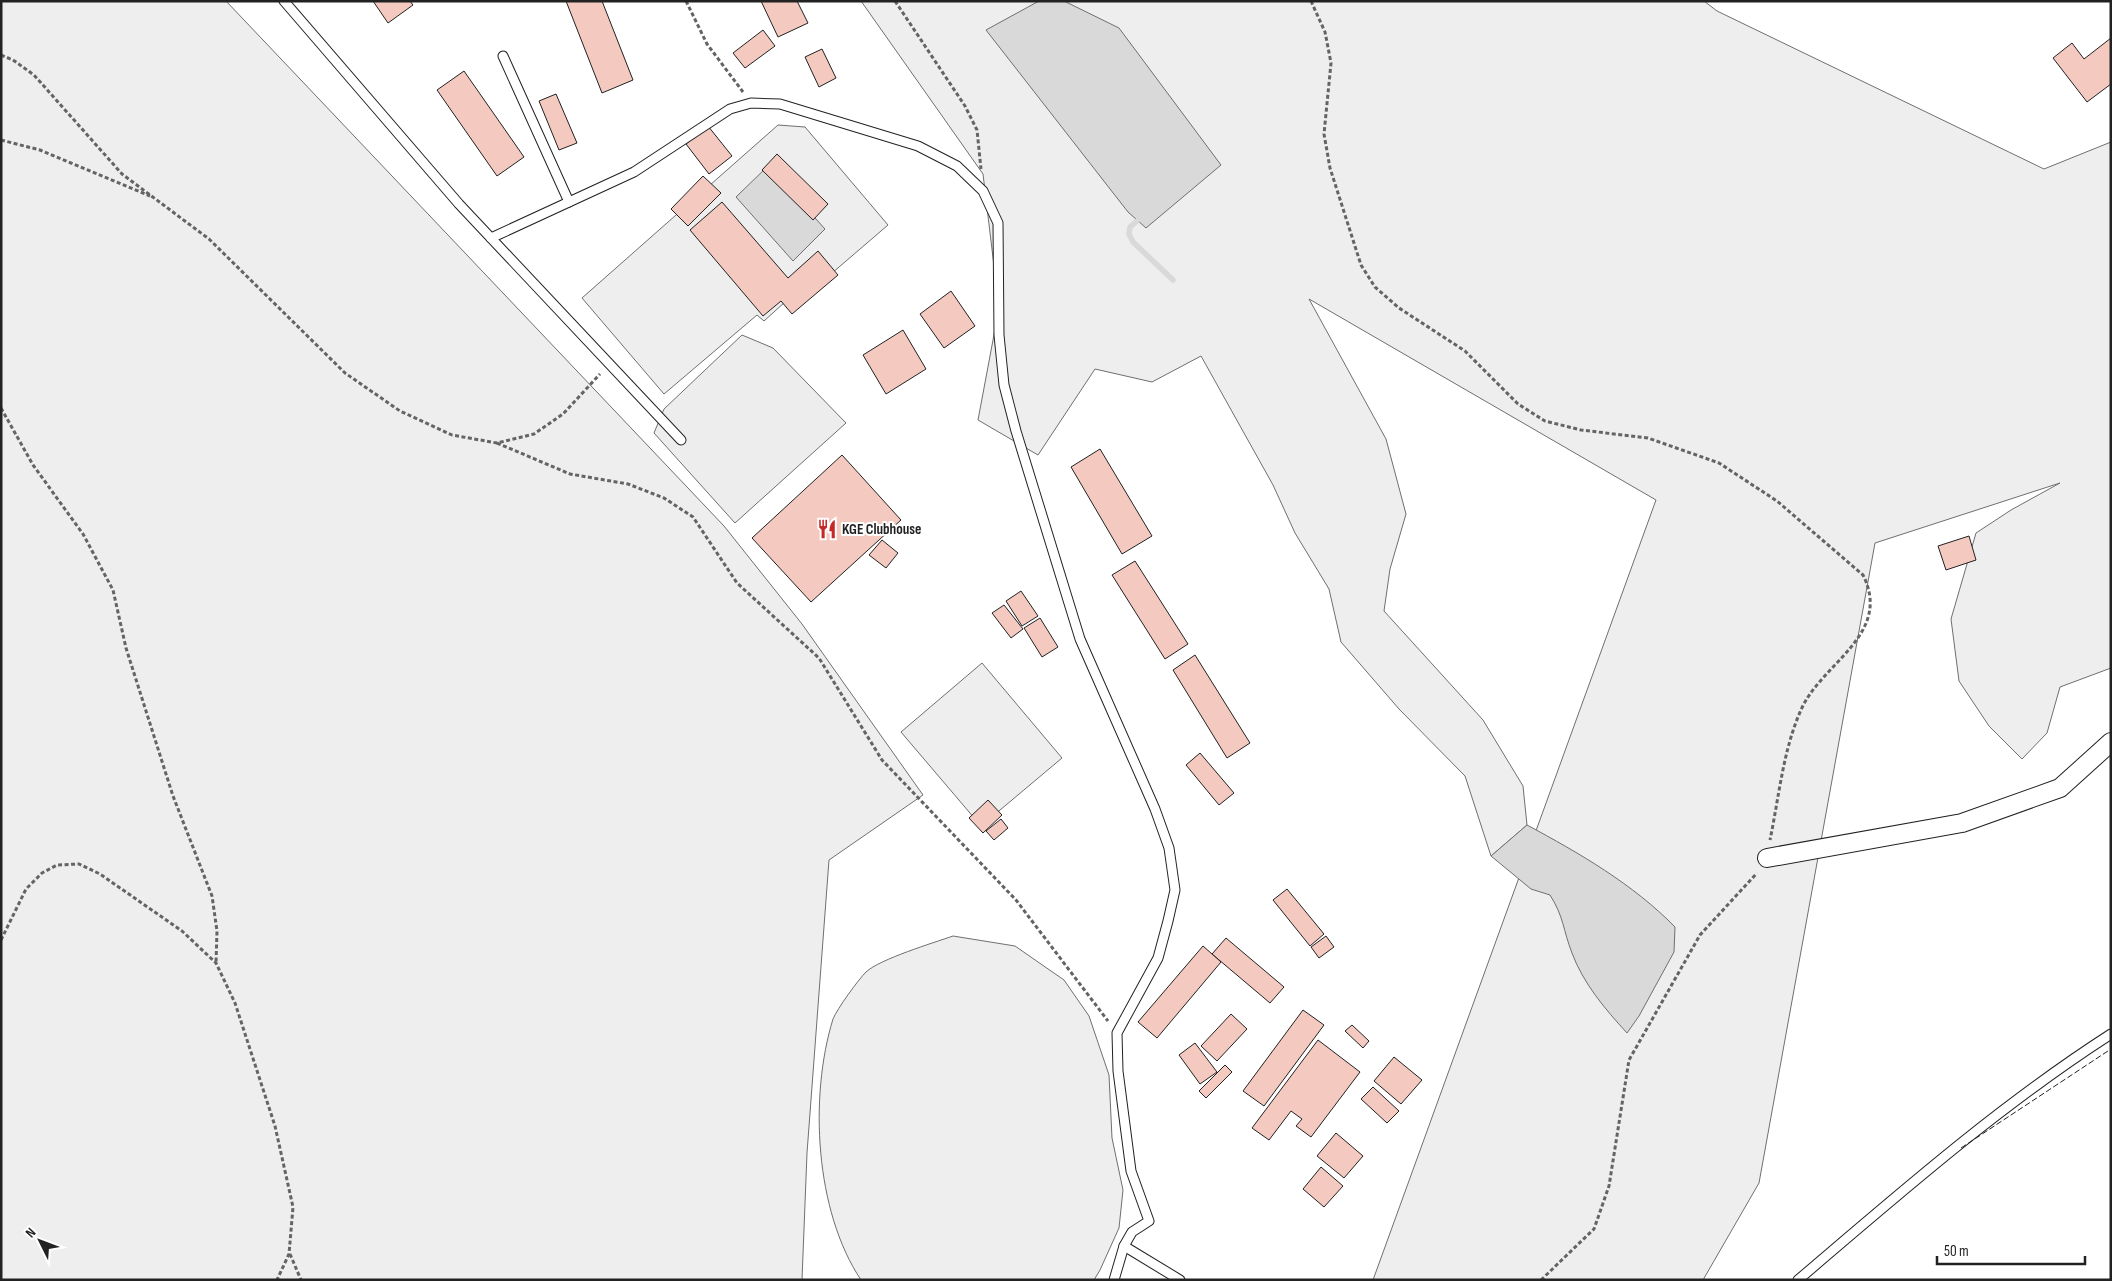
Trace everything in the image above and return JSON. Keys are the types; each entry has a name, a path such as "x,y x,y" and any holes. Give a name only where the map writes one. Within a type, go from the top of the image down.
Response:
{"street":[{"path":"1767,858 1962,823 2060,788 2111,742"}],"lane":[{"path":"284,1 459,204 681,440"},
{"path":"503,56 569,202"},
{"path":"491,238 634,172 730,109 751,103 780,104 918,146 957,166 983,191 998,223 999,335 1004,385 1016,431 1080,639 1155,809 1169,848 1174,890 1158,958 1117,1033 1118,1071 1131,1171 1149,1221 1132,1232 1124,1246 1114,1280"},
{"path":"1798,1280 1953,1150 2074,1058 2111,1034"},
{"path":"1124,1246 1180,1280"}],"path":[{"path":"686,1 708,44 751,103"},
{"path":"895,1 965,106 976,130 983,191"},
{"path":"1311,1 1325,32 1331,63 1324,134 1330,168 1361,265 1375,286 1399,308 1465,351 1518,404 1545,421 1581,430 1648,438 1719,462 1777,501 1863,575 1871,591 1868,621 1854,646 1820,682 1802,708 1791,738 1767,858 1759,871 1700,935 1628,1060 1609,1186 1594,1229 1542,1280"},
{"path":"1,54 34,75 122,174 209,239 345,373 400,411 452,435 497,443 570,474 628,484 664,498 693,517 737,583 819,658 882,760 1016,900 1117,1033"},
{"path":"1,140 40,150 154,198"},
{"path":"497,443 534,434 563,414 608,364"},
{"path":"1,408 33,465 84,534 113,590 126,648 172,796 212,896 217,931 216,963"},
{"path":"1,940 26,889 42,873 57,866 79,864 100,874 182,932 216,963 235,1003 275,1126 292,1207 289,1254 277,1280"},
{"path":"289,1254 301,1280"}],"shaded area":[{"path":"1,1 226,1 724,526 802,624 923,795 829,860 807,1153 802,1280 1,1280"},
{"path":"861,1 1704,1 1717,11 2044,169 2111,142 2111,668 2060,687 2047,733 2022,759 1989,726 1959,681 1951,619 1976,533 2011,510 2060,483 1875,543 1759,1183 1703,1280 1373,1280 1656,500 1309,299 1386,439 1406,514 1390,569 1384,611 1483,720 1523,786 1527,825 1491,856 1465,776 1399,709 1341,642 1329,589 1295,533 1273,485 1201,356 1152,382 1095,369 1038,455 978,420 999,308 983,174"},
{"path":"1039,1 1064,1 1119,28 1221,165 1146,228 1128,212 986,30"},
{"path":"778,125 805,127 888,225 803,298 796,292 764,321 757,315 664,394 582,298"},
{"path":"768,166 825,229 793,261 736,197"},
{"path":"742,335 773,348 846,423 735,523 654,433 664,409"},
{"path":"982,663 1062,758 981,826 901,732"},
{"path":"1527,825 1605,870 1659,911 1675,927 1674,952 1639,1016 1627,1033 1603,1005 1582,975 1569,945 1561,917 1550,895 1531,889 1491,856"},
{"path":"953,936 1015,946 1064,980 1089,1016 1109,1075 1112,1138 1123,1190 1119,1228 1094,1280 861,1280 846,1252 834,1221 826,1188 819,1118 825,1050 833,1019 858,981 873,967 907,952"}],"building":[{"path":"373,1 410,1 413,5 388,23"},
{"path":"566,1 602,1 633,80 602,93"},
{"path":"761,1 797,1 808,23 778,37"},
{"path":"763,30 775,46 745,68 733,53"},
{"path":"2111,38 2111,84 2087,102 2053,58 2072,43 2084,59"},
{"path":"822,49 836,78 819,87 805,57"},
{"path":"464,71 524,157 497,176 437,90"},
{"path":"556,94 577,143 559,150 539,101"},
{"path":"708,126 732,156 709,174 686,144"},
{"path":"777,154 828,204 813,220 762,170"},
{"path":"703,176 721,193 688,226 671,209"},
{"path":"722,202 788,278 818,251 838,275 792,314 781,301 763,316 690,230"},
{"path":"951,291 975,326 944,348 920,314"},
{"path":"903,330 926,369 886,394 863,355"},
{"path":"1100,449 1152,536 1122,554 1071,467"},
{"name":"KGE Clubhouse","path":"842,455 901,520 811,602 752,538"},
{"path":"1969,536 1976,560 1946,570 1938,546"},
{"path":"882,540 898,553 886,568 869,555"},
{"path":"1135,561 1188,644 1165,659 1112,575"},
{"path":"1021,591 1038,616 1022,626 1006,601"},
{"path":"1004,605 1023,629 1011,638 992,613"},
{"path":"1040,618 1058,647 1042,657 1024,628"},
{"path":"1195,655 1250,743 1227,758 1173,670"},
{"path":"1200,753 1234,793 1219,805 1186,765"},
{"path":"988,800 1002,815 983,833 969,818"},
{"path":"1001,819 1008,828 994,840 986,831"},
{"path":"1287,889 1324,934 1310,946 1273,900"},
{"path":"1326,936 1334,947 1319,958 1311,947"},
{"path":"1226,938 1284,987 1270,1003 1212,954"},
{"path":"1203,946 1221,962 1157,1038 1138,1022"},
{"path":"1303,1010 1324,1025 1264,1106 1243,1091"},
{"path":"1231,1014 1247,1029 1217,1061 1201,1046"},
{"path":"1352,1025 1369,1041 1363,1048 1345,1031"},
{"path":"1318,1040 1360,1072 1311,1137 1296,1126 1302,1119 1291,1111 1269,1140 1252,1128"},
{"path":"1195,1043 1217,1072 1200,1084 1179,1055"},
{"path":"1394,1057 1422,1080 1401,1104 1374,1081"},
{"path":"1225,1065 1232,1072 1206,1098 1199,1091"},
{"path":"1373,1087 1399,1111 1387,1123 1361,1099"},
{"path":"1336,1133 1363,1156 1344,1178 1317,1156"},
{"path":"1321,1167 1343,1186 1324,1207 1303,1189"}],"waterway":[{"path":"1137,221 1130,227 1129,234 1133,242 1173,280"}],"fence":[{"path":"1961,1148 2111,1049"}],"place":[{"name":"KGE Clubhouse","path":"827,529"}]}
